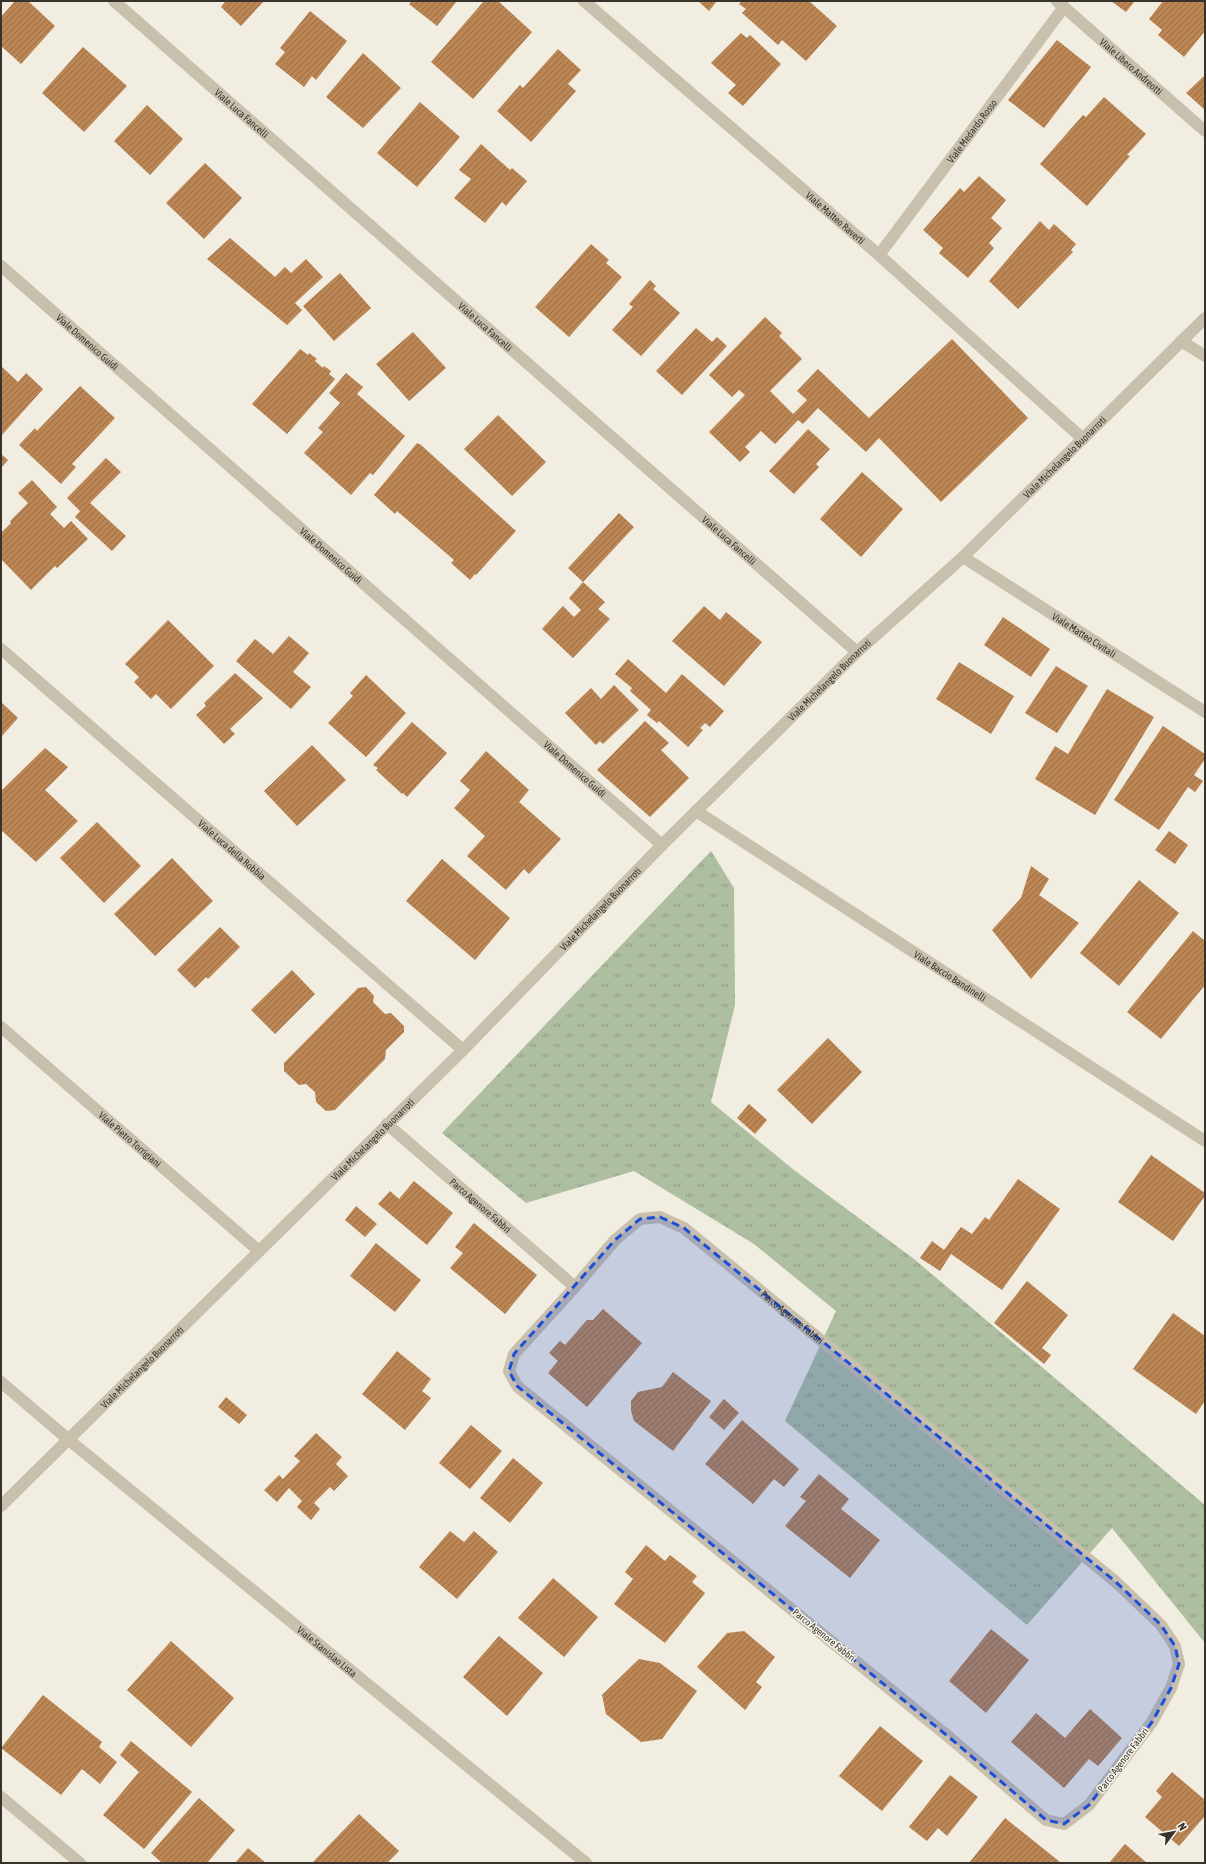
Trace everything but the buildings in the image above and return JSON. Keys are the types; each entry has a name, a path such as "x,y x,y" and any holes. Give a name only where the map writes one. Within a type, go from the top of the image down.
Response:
{"street":[{"name":"Viale Luca Fancelli","path":"114,1 857,652"},
{"name":"Viale Matteo Raverti","path":"584,1 879,254 1083,439"},
{"name":"Viale Medardo Rosso","path":"879,254 1061,4"},
{"name":"Viale Libero Andreotti","path":"1061,4 1205,131"},
{"name":"Viale Domenico Guidi","path":"1,266 662,845"},
{"name":"Viale Michelangelo Buonarroti","path":"1,1506 463,1050 696,810 857,652 963,557 1205,318"},
{"path":"1182,341 1205,356"},
{"name":"Viale Matteo Civitali","path":"963,557 1205,712"},
{"name":"Viale Luca della Robbia","path":"1,649 463,1050"},
{"name":"Viale Baccio Bandinelli","path":"696,810 1205,1141"},
{"name":"Viale Pietro Torrigiani","path":"1,1027 259,1251"},
{"name":"Parco Agenore Fabbri","path":"387,1124 575,1287"},
{"name":"Parco Agenore Fabbri","path":"660,1217 684,1228 1116,1582 1161,1625 1175,1646 1178,1664 1171,1688 1152,1722 1090,1805 1064,1824 1046,1820 950,1738 517,1386 509,1372 514,1354 575,1287 615,1240 640,1219 660,1217"},
{"name":"Viale Stanislao Lista","path":"1,1382 69,1440 586,1863"},
{"path":"1,1797 80,1863"}],"highlighted area":[{"path":"660,1217 684,1228 1116,1582 1161,1625 1175,1646 1179,1664 1171,1688 1152,1722 1089,1805 1064,1824 1046,1820 950,1738 517,1386 509,1371 514,1354 615,1240 640,1219"}],"green space":[{"path":"711,851 734,888 735,1005 711,1102 794,1170 914,1259 1205,1505 1205,1643 1112,1528 1027,1625 785,1421 836,1311 754,1244 634,1171 526,1203 442,1133"}]}
